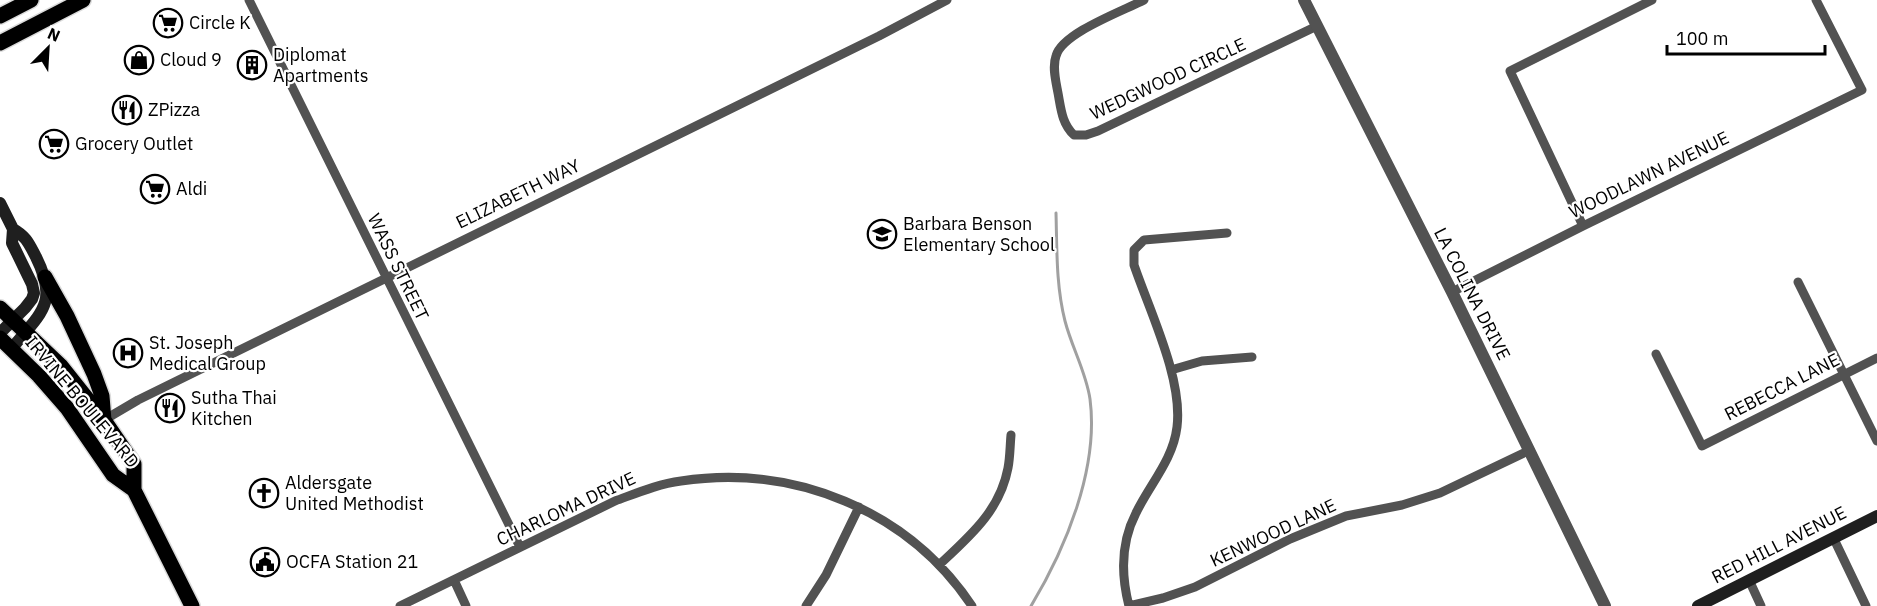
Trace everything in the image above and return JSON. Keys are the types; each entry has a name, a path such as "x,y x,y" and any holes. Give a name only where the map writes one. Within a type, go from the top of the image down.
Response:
{"main road":[{"path":"0,16 31,0"},
{"path":"0,43 83,0"},
{"path":"0,203 13,229 12,243 34,293 32,299 0,333"},
{"path":"13,229 25,236 67,316 102,396 104,420"},
{"path":"6,343 26,331 44,308 48,288 45,277"},
{"name":"IRVINE BOULEVARD","path":"0,308 61,366 104,420 134,464 134,490 192,606"},
{"name":"IRVINE BOULEVARD","path":"6,343 67,408 113,475 134,490"},
{"name":"RED HILL AVENUE","path":"1698,606 1877,516"}],"street":[{"name":"WASS STREET","path":"249,0 519,548"},
{"name":"ELIZABETH WAY","path":"104,420 138,400 879,36 947,0"},
{"name":"WEDGWOOD CIRCLE","path":"1144,0 1078,33 1063,44 1056,56 1055,76 1063,119 1067,129 1074,135 1086,135 1098,131 1317,26"},
{"name":"LA COLINA DRIVE","path":"1305,0 1452,292 1605,606"},
{"path":"1583,226 1510,71 1652,0"},
{"name":"WOODLAWN AVENUE","path":"1452,292 1863,90 1816,0"},
{"path":"1129,606 1124,586 1123,565 1127,537 1135,514 1169,456 1177,430 1179,407 1171,370 1134,266 1134,250 1144,240 1227,233"},
{"path":"1798,282 1877,441"},
{"name":"REBECCA LANE","path":"1656,354 1702,446 1877,358"},
{"path":"1171,370 1202,361 1252,357"},
{"path":"939,565 981,525 997,501 1008,468 1011,435"},
{"name":"KENWOOD LANE","path":"1129,606 1195,587 1290,539 1346,516 1402,505 1440,493 1530,450"},
{"name":"CHARLOMA DRIVE","path":"400,606 615,501 680,481 710,478 763,479 811,488 859,507 899,531 939,565 972,606"},
{"path":"806,606 826,575 859,507"},
{"path":"1833,537 1866,606"},
{"path":"454,580 466,606"},
{"path":"1749,580 1761,606"}],"waterway":[{"path":"1031,606 1056,559 1077,507 1090,452 1090,399 1062,308 1056,213"}],"place":[{"name":"Circle K","path":"168,23"},
{"name":"Cloud 9","path":"139,60"},
{"name":"Diplomat Apartments","path":"252,65"},
{"name":"ZPizza","path":"127,110"},
{"name":"Grocery Outlet","path":"54,144"},
{"name":"Aldi","path":"155,189"},
{"name":"Barbara Benson Elementary School","path":"882,234"},
{"name":"St. Joseph Medical Group","path":"128,353"},
{"name":"Sutha Thai Kitchen","path":"170,408"},
{"name":"Aldersgate United Methodist","path":"264,493"},
{"name":"OCFA Station 21","path":"265,562"}]}
